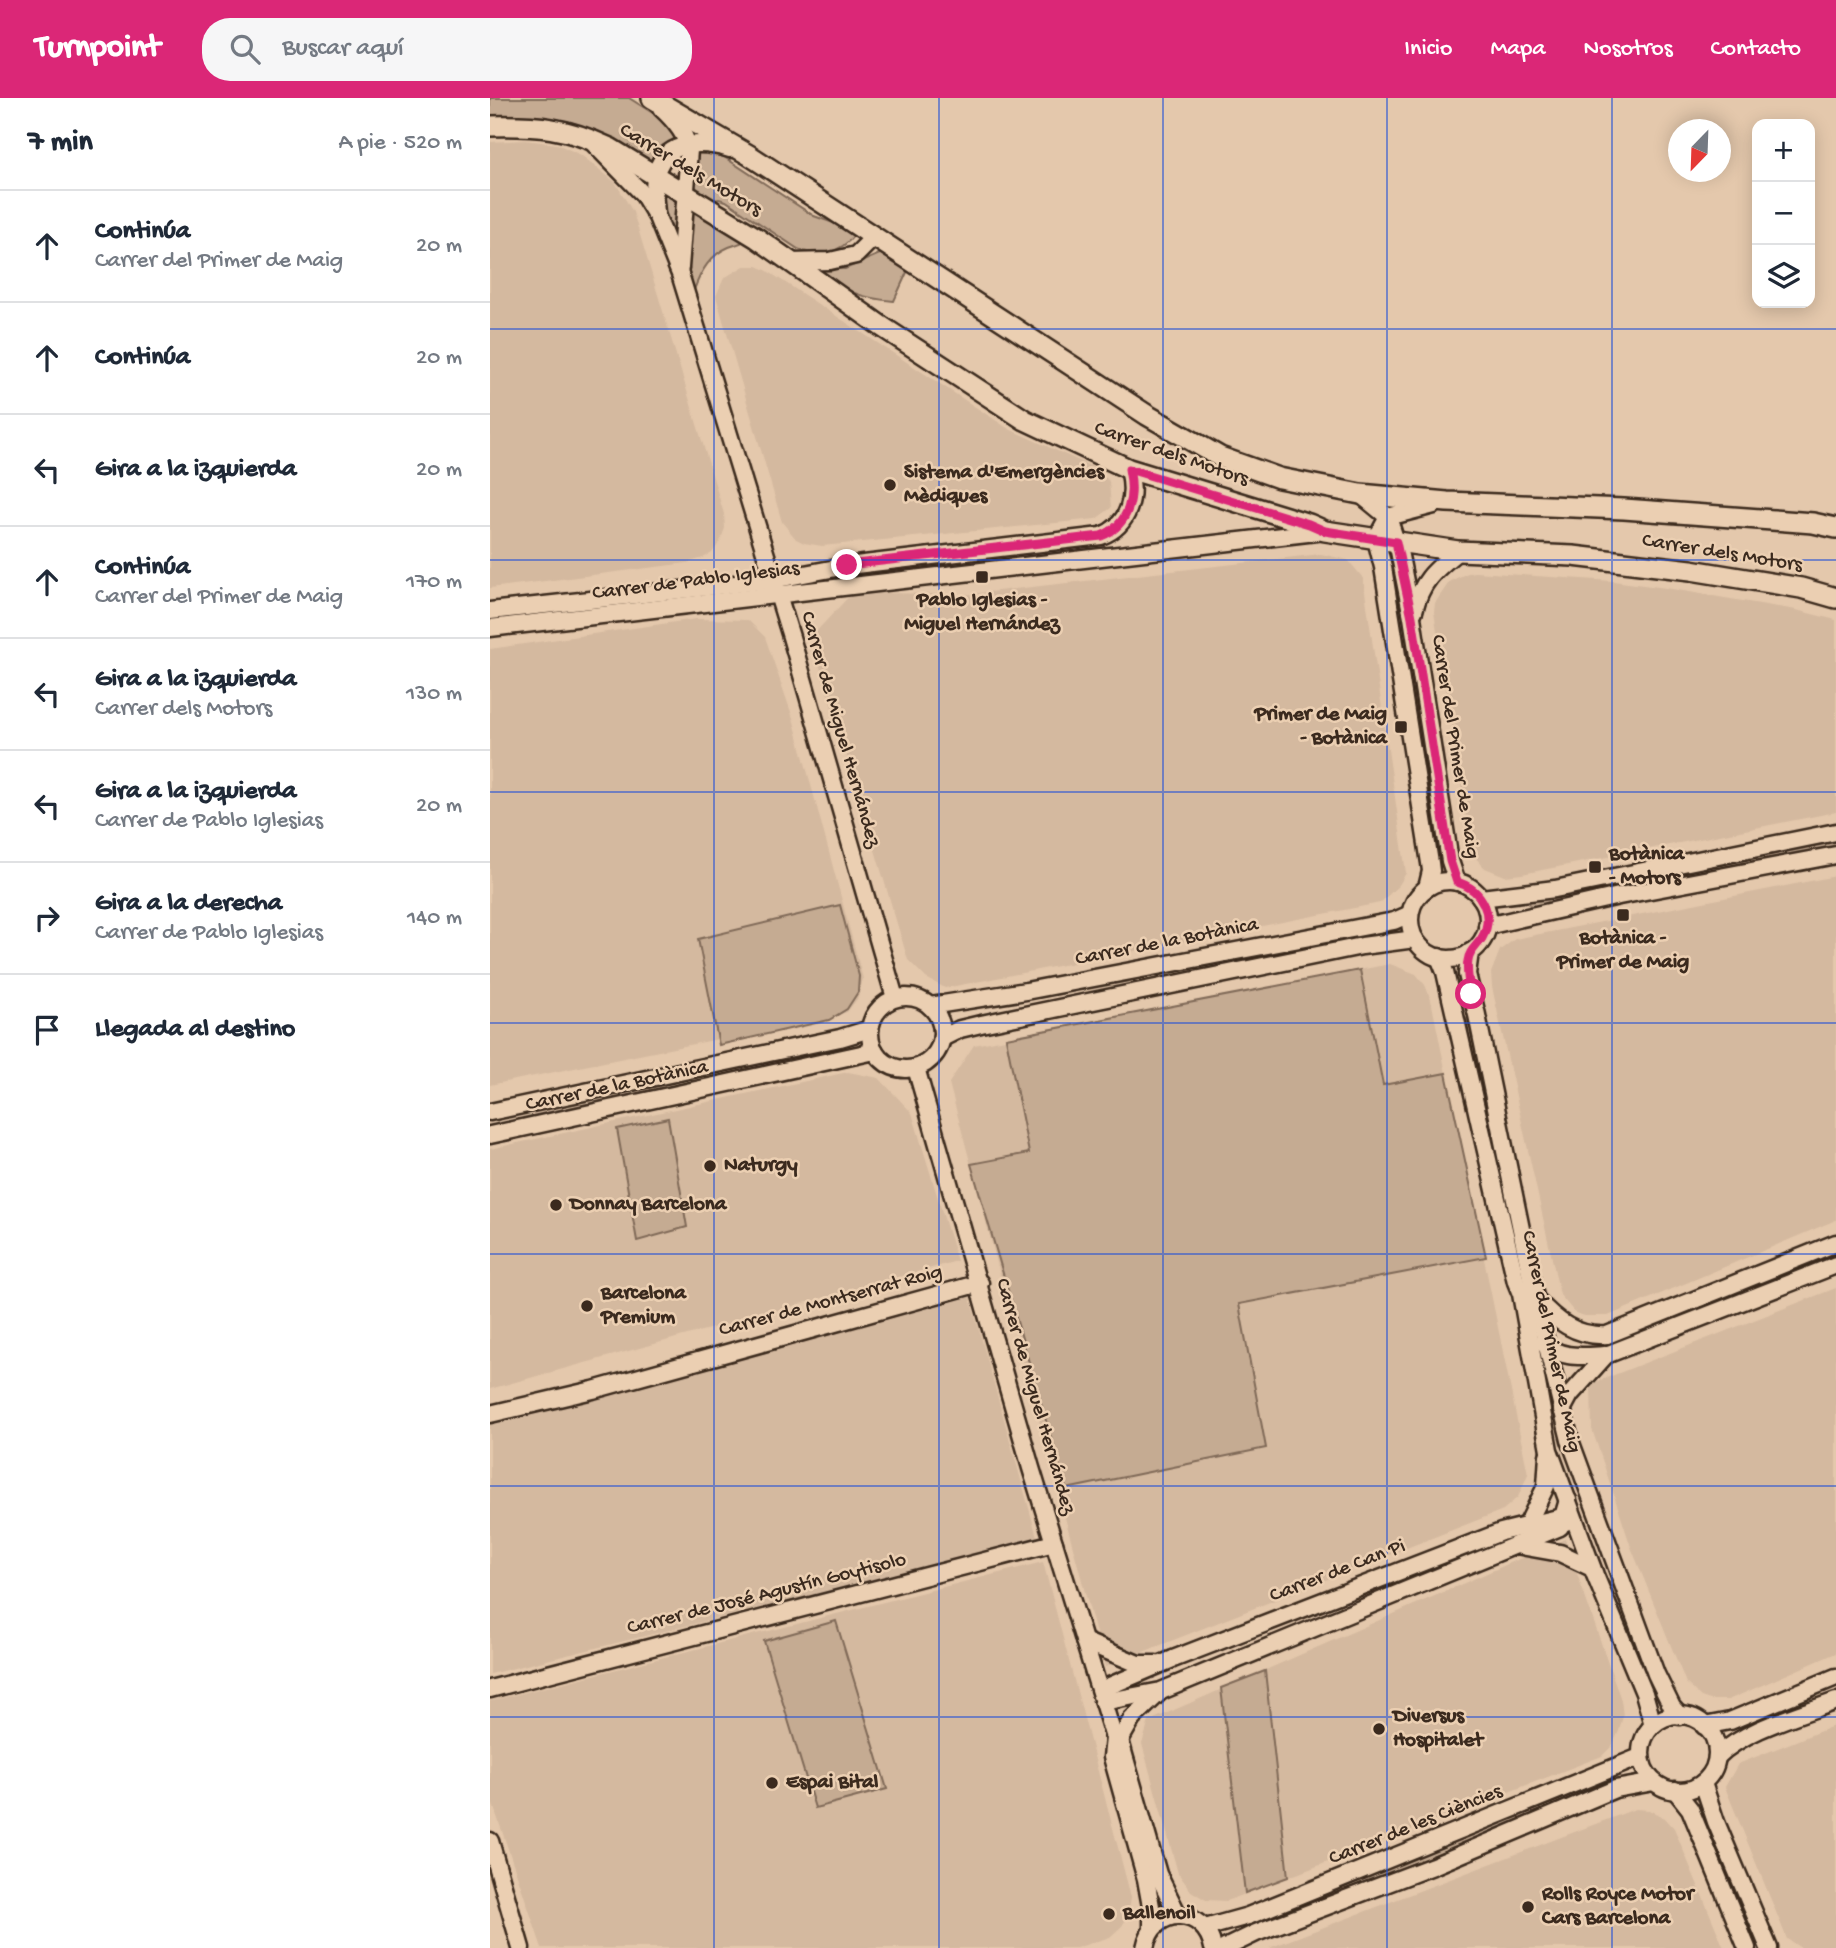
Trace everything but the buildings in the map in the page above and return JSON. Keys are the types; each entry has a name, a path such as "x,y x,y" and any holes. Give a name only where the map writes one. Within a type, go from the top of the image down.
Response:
{"street":[{"path":"650,98 674,120 688,143"},
{"name":"Carrer dels Motors","path":"650,98 750,155 1147,415 1220,457 1279,478 1360,494 1447,502 1637,510 1812,523 1836,528"},
{"name":"Carrer dels Motors","path":"490,126 540,125 588,137 620,153 738,226 984,396 1055,436 1129,469 1325,531 1458,551 1618,561 1801,588 1836,598"},
{"name":"Carrer de Miguel Hernández","path":"588,137 643,194 657,217 680,274 895,999"},
{"path":"655,176 666,157 688,143 715,145 750,155"},
{"name":"Carrer de Miguel Hernández","path":"680,274 689,162 688,143"},
{"name":"Carrer de Miguel Hernández","path":"655,176 657,217"},
{"path":"791,262 830,261 856,255 875,236"},
{"name":"Carrer de Pablo Iglesias","path":"490,628 774,587 847,565 1101,536 1116,527 1128,512 1133,492 1129,469"},
{"path":"1360,494 1388,517"},
{"path":"1376,538 1388,517 1447,502"},
{"name":"Carrer del Primer de Maig","path":"1388,517 1412,617 1450,861 1457,882"},
{"name":"Carrer de Pablo Iglesias","path":"490,611 774,587 1325,531"},
{"name":"Carrer del Primer de Maig","path":"1376,538 1384,566 1430,863 1427,888"},
{"name":"Carrer del Primer de Maig","path":"1412,617 1417,596 1428,577 1458,551"},
{"path":"1481,898 1555,889 1836,832"},
{"path":"1487,926 1619,896 1836,855"},
{"path":"1441,882 1457,882 1471,888 1481,898 1487,913 1487,926 1481,940 1470,952 1453,958 1439,957 1427,952 1415,939 1410,927 1410,914 1416,900 1427,888 1441,882"},
{"name":"Carrer de la Botànica","path":"930,1006 1026,991 1394,921 1410,914"},
{"name":"Carrer de la Botànica","path":"942,1038 960,1028 1362,946 1415,939"},
{"name":"Carrer del Primer de Maig","path":"1470,952 1467,974 1477,1014 1528,1295 1549,1450 1569,1504"},
{"name":"Carrer del Primer de Maig","path":"1439,957 1449,985 1513,1269 1528,1295 1548,1348 1562,1410 1585,1485 1656,1674 1669,1701 1680,1716"},
{"path":"915,998 930,1006 940,1021 942,1038 936,1053 916,1068 891,1066 875,1051 870,1039 875,1013 881,1006 895,999 915,998"},
{"name":"Carrer de la Botànica","path":"490,1112 840,1038 870,1029"},
{"name":"Carrer de la Botànica","path":"490,1135 875,1051"},
{"name":"Carrer de Miguel Hernández","path":"916,1068 1084,1642 1158,1874 1178,1916"},
{"path":"1528,1295 1559,1322 1574,1330 1607,1335 1836,1243"},
{"path":"1548,1348 1554,1352 1577,1356 1606,1355 1836,1265"},
{"name":"Carrer de Montserrat Roig","path":"490,1414 593,1390 980,1283"},
{"path":"1562,1410 1570,1395 1606,1355"},
{"path":"1573,1449 1564,1466 1570,1524 1592,1568 1644,1693 1653,1726"},
{"path":"1527,1525 1546,1486 1549,1450"},
{"name":"Carrer de Can Pi","path":"1101,1696 1165,1664 1501,1531 1558,1518 1570,1524"},
{"path":"1570,1524 1591,1538 1599,1556 1617,1566"},
{"name":"Carrer de Can Pi","path":"1101,1696 1161,1691 1570,1524"},
{"name":"Carrer de José Agustín Goytisolo","path":"490,1689 1054,1543"},
{"path":"1516,1545 1560,1553 1592,1568"},
{"name":"Carrer de Can Pi","path":"1084,1642 1138,1664 1165,1664"},
{"path":"1704,1726 1731,1721 1836,1677"},
{"name":"Carrer de Can Pi","path":"1117,1739 1132,1719 1161,1691"},
{"path":"1717,1756 1757,1732 1836,1701"},
{"path":"1680,1716 1704,1726 1711,1734 1717,1756 1714,1769 1703,1783 1687,1790 1675,1790 1654,1782 1640,1757 1643,1737 1653,1726 1668,1717 1680,1716"},
{"name":"Carrer de Miguel Hernández","path":"1117,1739 1112,1757 1153,1912 1145,1940"},
{"name":"Carrer de les Ciències","path":"1205,1928 1248,1916 1640,1757"},
{"name":"Carrer de les Ciències","path":"1225,1948 1256,1933 1446,1861 1615,1789 1654,1782"},
{"path":"1703,1783 1716,1822 1769,1948"},
{"path":"1675,1790 1690,1809 1746,1948"},
{"path":"490,1841 521,1948"},
{"path":"1145,1940 1164,1918 1178,1916 1205,1928 1211,1936 1213,1948"}],"shaded area":[{"path":"490,98 629,98 662,119 680,141 655,164 613,139 577,124 538,117 490,116"},
{"path":"525,140 557,144 581,155 615,182 633,212 724,514 725,528 720,542 712,553 703,558 687,563 490,588 490,142"},
{"path":"693,149 718,153 814,216 855,234 843,246 829,252 814,253 798,249 726,201 710,201 691,188"},
{"path":"660,186 680,199 677,252 659,202"},
{"path":"692,207 744,241 722,250 711,259 694,290 687,259"},
{"path":"882,253 908,270 894,301 852,292 816,268 845,269"},
{"path":"744,266 757,266 766,270 1009,429 1097,469 1109,481 1111,508 1096,519 822,546 796,539 782,522 716,296 724,278"},
{"path":"1321,554 1348,560 1363,578 1406,873 1399,885 1380,903 945,988 926,978 908,960 811,637 853,592 963,595"},
{"path":"1475,572 1613,581 1666,588 1796,610 1836,620 1836,812 1522,874 1505,876 1485,868 1472,854 1434,612 1435,603 1450,581"},
{"path":"696,619 748,620 765,637 793,718 863,979 858,998 847,1012 838,1015 490,1085 490,649"},
{"path":"1406,624 1437,821 1429,807 1398,625"},
{"path":"1836,840 1836,848 1530,908 1529,901"},
{"path":"1836,876 1836,1220 1608,1316 1575,1313 1560,1295 1492,987 1491,973 1500,950 1515,939"},
{"path":"840,905 859,976 858,992 847,1009 829,1020 719,1045 698,939"},
{"path":"1390,964 1416,974 1425,985 1431,1000 1528,1474 1518,1497 1503,1510 1105,1667 949,1083 974,1045"},
{"path":"1360,970 1383,1085 1446,1073 1486,1257 1239,1304 1266,1448 1066,1489 971,1164 1029,1153 1006,1038"},
{"path":"1462,1011 1472,1031 1509,1202 1499,1187"},
{"path":"848,1072 879,1078 912,1113 957,1261 490,1389 490,1149"},
{"path":"668,1118 687,1227 637,1241 617,1129"},
{"path":"1836,1252 1836,1260 1748,1296 1703,1306"},
{"path":"967,1287 1037,1537 999,1549 490,1674 490,1416"},
{"path":"1836,1288 1836,1653 1728,1700 1710,1700 1701,1697 1686,1683 1631,1547 1592,1429 1591,1384"},
{"path":"1565,1539 1621,1700 1623,1716 1619,1731 1612,1746 1602,1756 1227,1901 1206,1900 1191,1891 1178,1873 1142,1744 1149,1721"},
{"path":"1043,1562 1131,1897 1128,1916 1110,1937 1076,1948 542,1948 490,1796 490,1701"},
{"path":"1611,1582 1647,1672 1641,1674 1605,1585"},
{"path":"836,1621 887,1789 815,1808 764,1641"},
{"path":"1265,1671 1288,1877 1245,1893 1221,1688"},
{"path":"1836,1725 1836,1948 1801,1948 1787,1939 1725,1787 1738,1764"},
{"path":"1606,1779 1608,1785 1256,1927 1253,1920"},
{"path":"1635,1809 1649,1810 1665,1818 1674,1828 1724,1948 1269,1948"}],"place":[{"name":"Sistema d'Emergències Mèdiques","path":"890,485"},
{"name":"Pablo Iglesias - Miguel Hernández","path":"982,577"},
{"name":"Primer de Maig - Botànica","path":"1401,727"},
{"name":"Botànica - Motors","path":"1595,867"},
{"name":"Botànica - Primer de Maig","path":"1623,915"},
{"name":"Naturgy","path":"710,1166"},
{"name":"Donnay Barcelona","path":"556,1205"},
{"name":"Barcelona Premium","path":"587,1306"},
{"name":"Diversus Hospitalet","path":"1379,1729"},
{"name":"Espai Bital","path":"772,1783"},
{"name":"Rolls Royce Motor Cars Barcelona","path":"1528,1907"},
{"name":"Ballenoil","path":"1109,1914"}],"route":[{"path":"847,565 1107,534 1128,512 1133,492 1129,469 1325,531 1396,542 1412,617 1450,861 1457,882 1471,888 1481,898 1487,913 1485,932 1470,952 1468,960 1467,974 1471,994"}]}
